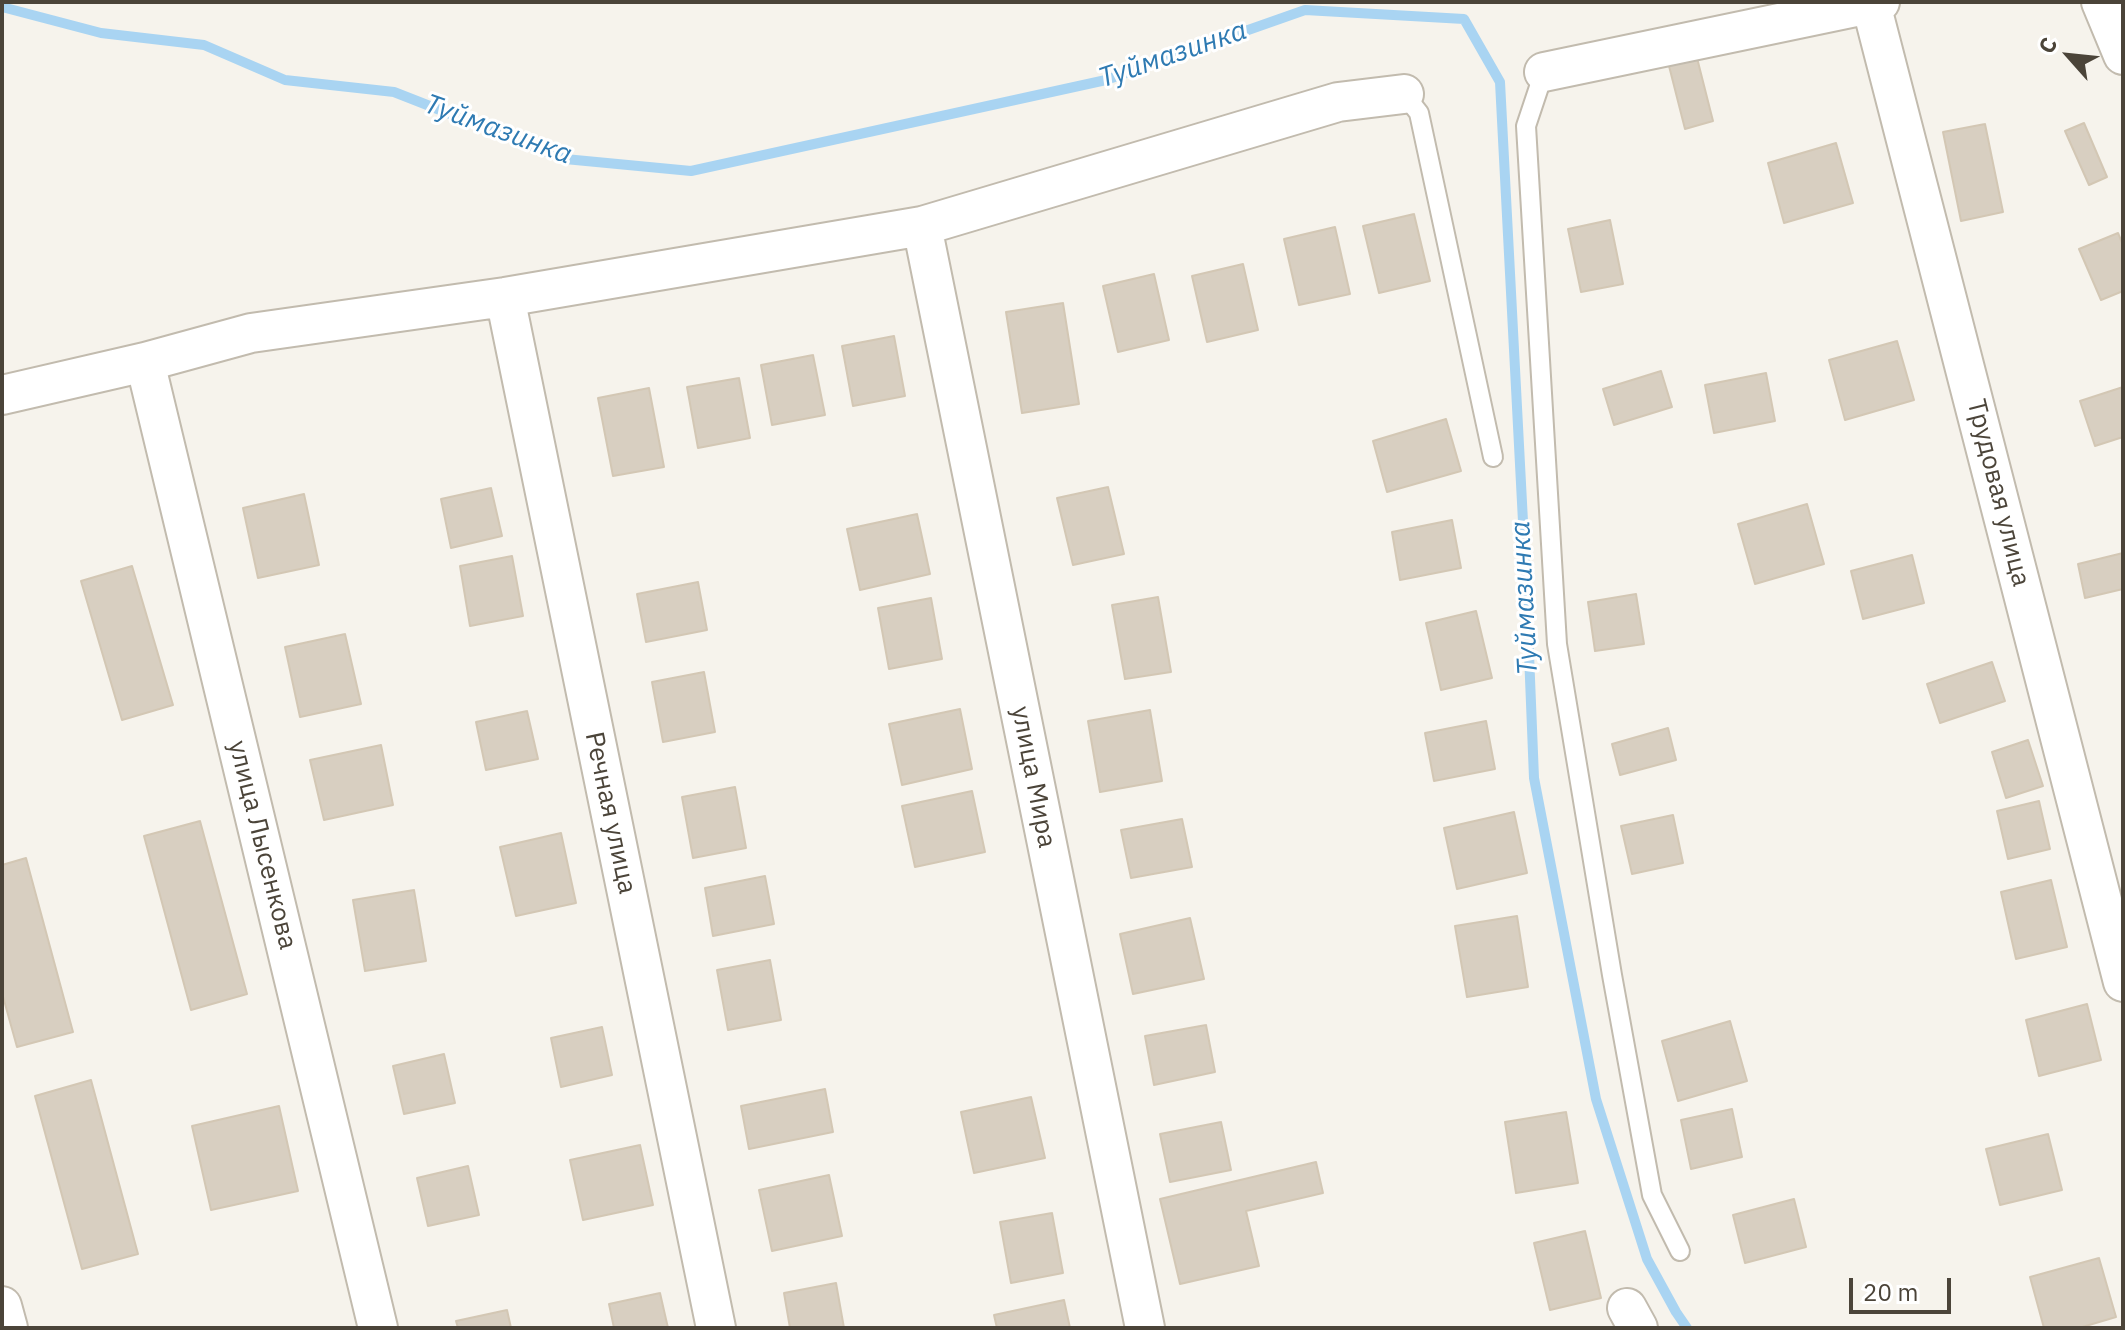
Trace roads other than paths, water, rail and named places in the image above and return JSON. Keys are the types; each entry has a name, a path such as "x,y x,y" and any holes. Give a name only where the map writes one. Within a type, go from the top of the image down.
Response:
{"street":[{"path":"2101,2 2123,55"},
{"path":"1544,72 1875,3"},
{"name":"Трудовая улица","path":"1875,3 2123,982"},
{"path":"2,395 145,362 251,333 505,297 922,226 1338,102 1404,94"},
{"name":"улица Мира","path":"922,226 1145,1328"},
{"name":"Речная улица","path":"505,297 716,1328"},
{"name":"улица Лысенкова","path":"145,362 378,1328"},
{"path":"2,1306 8,1328"}],"lane":[{"path":"1544,72 1526,126 1557,644 1652,1195 1680,1251"},
{"path":"1404,94 1419,113 1493,457"}],"waterway":[{"name":"Туймазинка","path":"2,7 101,33 204,45 285,80 394,92 565,159 691,171 1106,80 1305,10 1464,19 1500,82 1534,778 1596,1099 1647,1259 1687,1328"}]}
